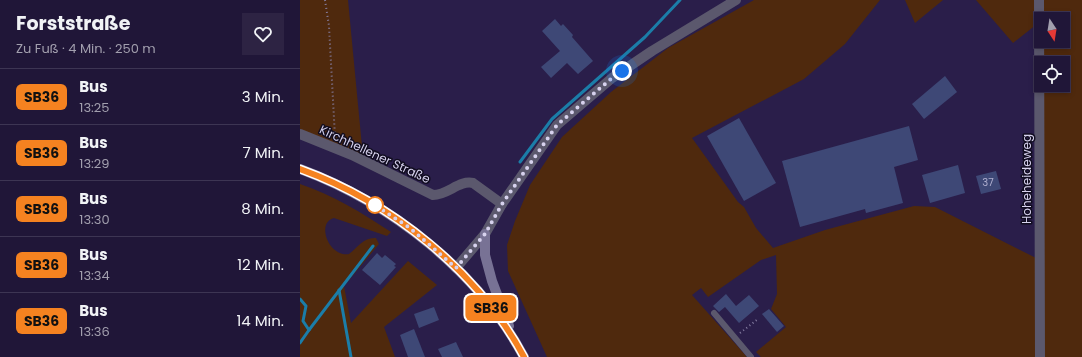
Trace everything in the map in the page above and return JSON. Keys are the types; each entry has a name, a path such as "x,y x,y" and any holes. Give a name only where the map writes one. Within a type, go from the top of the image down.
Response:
{"main road":[{"path":"300,170 321,177 373,204 410,228 471,282 513,335"},
{"path":"485,234 485,255 492,281 513,335 524,357"}],"street":[{"path":"456,268 485,234 502,204 557,125 612,78 652,50 736,0"},
{"name":"Hoheheideweg","path":"1039,0 1040,357"},
{"name":"Kirchhellener Straße","path":"300,134 386,171 433,196 441,195 467,182 473,184 502,204"}],"lane":[{"path":"714,314 751,357"}],"path":[{"path":"325,0 328,26 335,148"},
{"path":"735,338 758,319"}],"shaded area":[{"path":"300,0 348,0 363,157 300,130"},
{"path":"754,0 880,0 845,44 804,79 692,138 738,202 744,207 756,228 773,248 825,230 914,206 935,207 1036,258 1035,357 761,357 756,352 786,327 771,309 777,294 776,255 761,260 708,297 701,288 692,295 747,357 547,357 508,271 507,245 530,185 562,137 611,92 668,48"},
{"path":"905,0 943,0 915,23"},
{"path":"976,0 1036,0 1036,12 1034,12 1034,26 1013,43"},
{"path":"1041,0 1082,0 1082,357 1044,357 1041,92 1070,92 1070,56 1041,56 1041,48 1070,48 1070,12 1041,12"},
{"path":"300,184 336,199 391,232 387,236 334,218 329,221 326,226 325,232 330,245 335,250 342,253 349,254 361,243 372,238 376,238 379,244 344,286 351,323 408,261 437,285 384,327 395,357 300,357"}],"building":[{"path":"555,19 561,26 563,24 573,35 572,37 593,61 578,74 567,63 551,78 541,67 560,51 542,31"},
{"path":"945,76 957,92 924,119 912,104"},
{"path":"739,118 776,183 744,201 707,136"},
{"path":"909,126 918,160 894,167 903,203 866,213 865,209 800,227 782,161"},
{"path":"958,165 965,193 930,203 922,175"},
{"path":"996,171 1001,189 981,194 976,176"},
{"path":"377,253 382,258 385,255 396,264 394,266 396,267 380,285 362,270"},
{"path":"726,294 736,306 749,295 759,306 739,323 725,307 719,312 713,306"},
{"path":"434,307 439,320 419,328 414,314"},
{"path":"769,309 784,326 777,332 762,314"},
{"path":"414,329 425,357 408,357 400,335"},
{"path":"456,342 463,357 442,357 438,349"}],"waterway":[{"path":"520,162 552,119 645,37 680,0"},
{"path":"300,299 306,306 303,321 309,330 373,246"},
{"path":"339,290 351,357"},
{"path":"300,343 309,330"}],"bus line":[{"name":"SB36","path":"300,169 321,177 373,204 410,228 471,282 513,335 524,357"}],"route":[{"path":"375,205 373,204 410,228 456,268 485,234 502,204 557,125 622,71"}]}
